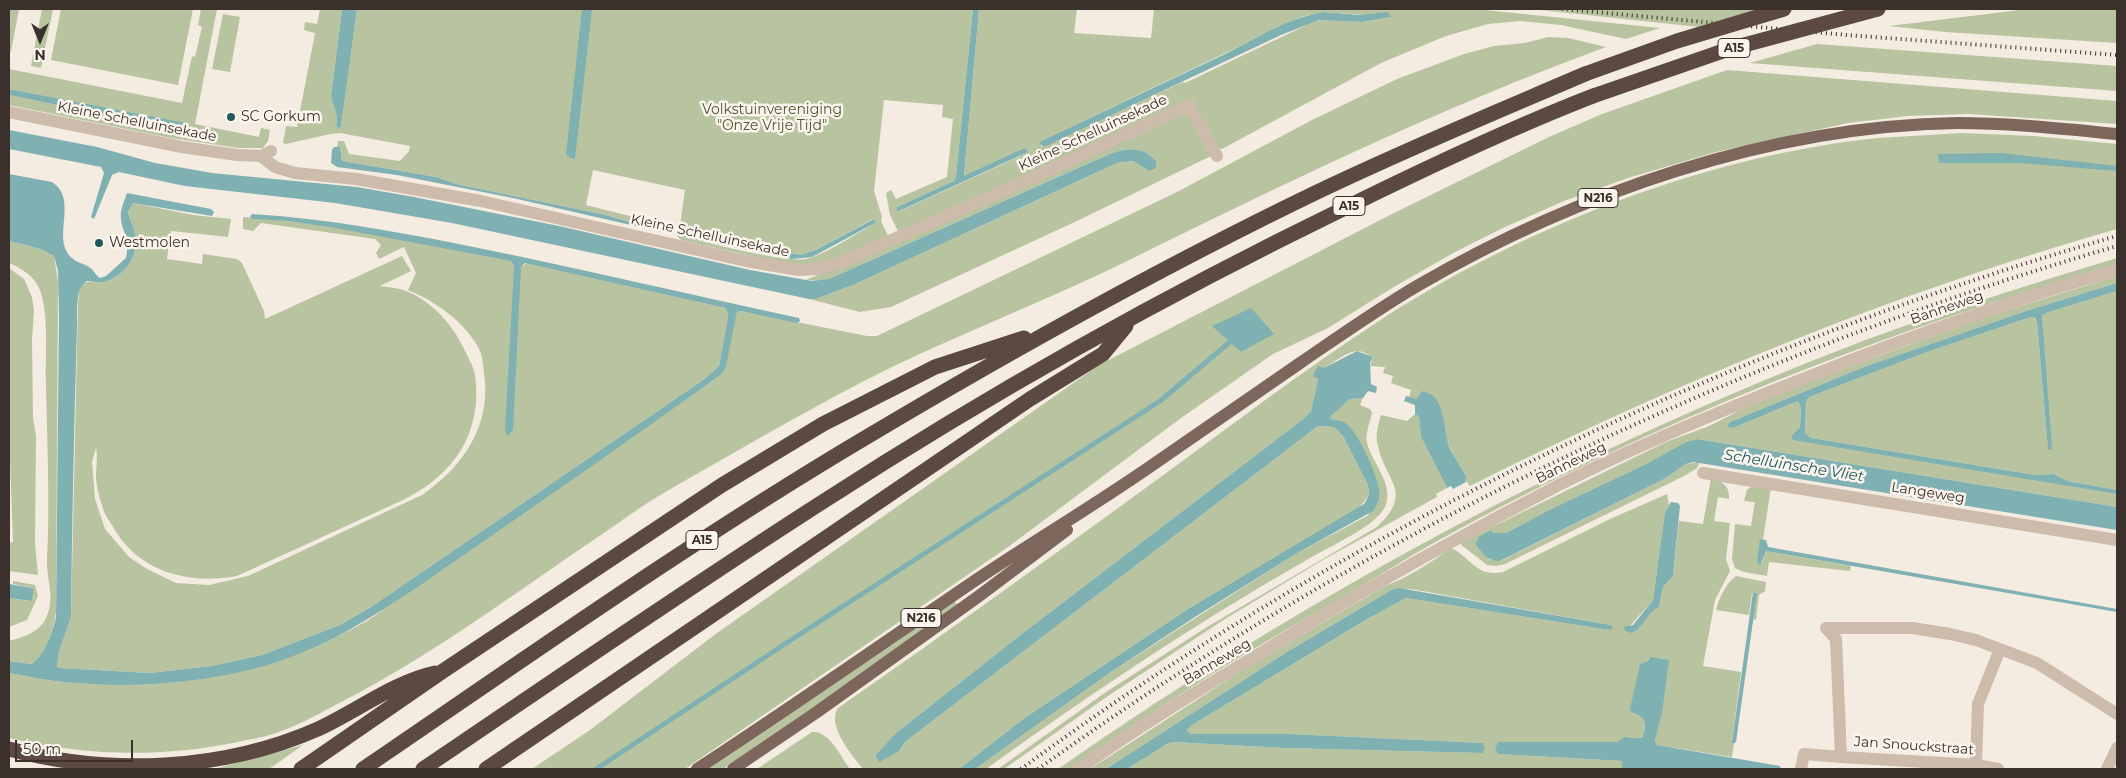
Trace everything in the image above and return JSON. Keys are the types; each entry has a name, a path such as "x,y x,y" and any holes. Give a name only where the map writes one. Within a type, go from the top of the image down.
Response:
{"highway":[{"name":"A15","path":"363,769 722,526 864,439 1052,330 1314,193 1470,122 1585,74 1677,41 1784,9"},
{"name":"A15","path":"423,769 832,495 1022,381 1132,319 1282,239 1435,164 1593,96 1730,49 1878,9"},
{"name":"A15","path":"486,769 1030,400 1104,354 1132,319"},
{"name":"A15","path":"301,769 443,671 722,486 823,424 935,367 1052,330"},
{"name":"A15","path":"9,749 66,761 116,766 164,765 211,760 274,745 316,730 355,711 407,680 443,671"}],"main road":[{"name":"N216","path":"698,769 971,583 1146,470 1375,312 1418,286 1510,237 1600,198 1708,162 1818,138 1876,129 1960,123 2117,134"},
{"name":"N216","path":"733,769 817,712 979,596 1146,470"}],"street":[{"name":"Kleine Schelluinsekade","path":"9,112 182,147 237,155 266,154 275,167 296,173 356,179 481,201 746,261 798,270 819,269 838,263 1015,186 1189,105 1217,156"},
{"name":"Banneweg","path":"1079,769 1204,686 1337,607 1452,541 1561,484 1647,443 1736,405 1908,337 2039,292 2117,270"},
{"name":"Langeweg","path":"1703,473 2117,540"},
{"name":"Jan Snouckstraat","path":"1998,769 1976,765 1841,757 1836,639 1826,628 1912,628 1950,634 2000,649"},
{"path":"1976,765 1978,704 2000,649 2037,663 2117,714"},
{"path":"2106,769 2117,748"},
{"path":"1801,769 1804,754 1841,757"}],"green space":[{"path":"9,9 19,9 11,52 9,52"},
{"path":"42,9 53,9 41,68 31,66"},
{"path":"61,9 193,9 178,85 51,60"},
{"path":"201,9 217,9 195,124 259,137 261,128 270,130 268,141 263,148 239,148 171,138 9,105 9,95 111,116 118,115 138,122 185,128 176,122 9,89 9,69 182,103 192,56 195,57 202,27 198,25"},
{"name":"Volkstuinvereniging \"Onze Vrije Tijd\"","path":"320,9 342,9 331,96 337,117 336,126 339,129 341,127 357,9 973,9 956,176 954,181 897,207 898,212 1027,153 964,176 979,9 1077,9 1074,33 1151,38 1154,9 1475,9 1660,28 1626,39 1561,25 1520,21 1488,24 1446,36 1381,63 1222,149 1218,148 1192,99 899,233 890,215 886,193 891,190 896,199 947,177 953,119 942,117 943,105 884,100 874,191 882,217 881,221 889,238 821,265 795,266 681,240 677,236 679,234 685,190 593,170 586,205 665,225 667,232 657,231 654,228 606,215 456,184 436,177 342,161 340,147 337,147 338,141 344,141 349,154 400,161 409,151 410,146 340,133 286,144 283,143 286,126 297,127 315,33 304,30 305,22 317,24","holes":["1324,12 1391,17 1362,22 1315,21 1185,83 1183,82 1041,147 1041,141 1301,17","873,219 875,223 860,232 806,259 767,256 689,237 801,255 816,250"]},
{"path":"1531,9 1759,9 1699,27"},
{"path":"2028,9 2117,9 2117,43 1945,32 1889,26"},
{"path":"223,14 240,17 230,72 212,69"},
{"path":"1548,37 1568,38 1606,47 1482,96 1360,149 1091,278 864,381 663,493 501,604 409,664 301,723 269,735 238,742 180,751 151,753 95,751 38,744 9,738 9,673 60,682 115,685 153,684 190,680 263,665 298,653 367,621 722,374 737,312 741,311 867,336 877,336 1177,192 1312,120 1397,79 1464,54 1494,46 1525,43"},
{"path":"1817,44 2117,66 2117,91 1750,63"},
{"path":"1727,70 2117,101 2117,124 1969,114 1908,116 1848,123 1716,152 1628,178 1564,201 1455,252 1328,328 1273,354 1181,418 1008,547 685,769 532,769 590,730 717,633 1099,365 1392,214 1549,137 1602,114"},
{"path":"1185,113 1189,114 1211,156 1079,220 891,307 860,312 809,299 816,299 853,285 1117,163 1133,161 1149,171 1156,161 1146,153 1130,149 1112,153 829,279 821,281 806,280"},
{"path":"1962,133 2034,136 2117,144 2117,229 1951,281 1788,342 1707,375 1627,411 1548,447 1470,486 1465,480 1467,478 1451,450 1443,418 1437,402 1432,396 1424,391 1417,399 1409,397 1411,390 1391,383 1393,376 1383,373 1385,367 1370,366 1373,357 1360,351 1348,354 1328,365 1314,377 1318,378 1311,411 1302,420 1023,633 896,733 875,757 879,761 901,748 905,742 1318,426 1334,427 1343,436 1368,485 1369,495 1359,508 1188,609 1026,717 959,769 863,769 842,740 835,723 835,715 838,708 1039,566 1323,359 1434,287 1554,227 1618,201 1683,179 1748,161 1814,147 1878,138"},
{"path":"133,203 193,215 231,219 228,237 171,231 167,259 202,264 203,254 237,259 242,263 264,311 265,319 402,256 411,271 380,286 406,291 416,295 433,307 454,331 469,358 475,374 476,395 474,415 469,433 461,450 437,478 403,500 237,576 200,578 183,576 166,572 135,554 123,541 103,510 96,479 96,448 92,462 95,499 105,529 129,557 147,569 176,583 209,585 248,576 422,495 437,484 462,458 479,427 483,410 485,392 483,362 480,351 459,322 429,300 408,290 416,273 404,247 379,259 376,253 381,245 375,239 261,223 253,231 243,229 243,217 310,224 411,240 511,261 514,267 521,267 527,263 725,308 728,317 719,366 706,378 371,607 340,625 262,655 212,666 150,673 60,668 57,667 59,652 71,617 78,303 80,288 87,282 104,282 114,278 130,263 136,242 128,212"},
{"path":"9,241 41,249 54,256 58,282 56,611 54,624 45,648 36,661 31,664 9,661 9,641 35,631 46,618 50,604 47,566 46,326 39,287 28,274 9,263"},
{"path":"2117,258 2117,265 1942,319 1856,350 1771,383 1602,457 1520,497 1426,547 1210,676 1146,717 1071,769 1058,769 1153,705 1249,644 1348,585 1447,530 1549,478 1652,429 1863,341 1958,308"},
{"path":"9,268 24,279 32,297 34,311 32,340 33,417 36,437 35,544 38,575 9,571 9,543 13,542 9,432"},
{"path":"2117,276 2117,283 2029,310 1864,367 1730,422 1727,425 1733,428 1798,401 1801,408 1800,427 1791,436 2117,494 2117,507 1697,439 1686,442 1646,464 1549,510 1506,533 1493,534 1491,530 1478,537 1489,559 1501,561 1664,479 1686,464 1700,462 1697,468 1684,476 1505,564 1487,565 1459,543 1666,442 1709,426 1735,413 1738,408 1976,320"},
{"path":"2117,291 2117,490 2067,481 2054,474 2035,475 1811,438 1805,433 1806,402 1809,397 1927,352 2031,317 2037,322 2048,449 2042,316 2046,313"},
{"path":"1363,398 1360,405 1370,409 1372,413 1367,432 1367,443 1382,474 1387,491 1385,507 1372,522 1351,536 1268,582 1145,659 986,769 975,769 1108,674 1294,555 1367,516 1378,503 1374,474 1370,463 1354,433 1344,424 1330,419 1350,399"},
{"path":"1415,414 1419,417 1421,437 1447,488 1436,494 1437,497 1321,561 1225,619 1108,696 1004,769 998,769 1106,692 1207,627 1377,527 1388,515 1396,495 1377,442 1377,430 1381,415 1407,421"},
{"path":"1711,478 1727,487 1729,494 1729,499 1718,497 1714,521 1730,523 1726,559 1730,571 1715,600 1703,666 1741,672 1732,742 1734,743 1732,757 1657,745 1655,741 1662,713 1649,658 1641,715 1645,723 1642,738 1624,737 1619,742 1495,750 1498,754 1622,761 1622,769 1127,769 1173,742 1284,748 1482,753 1483,743 1290,734 1190,734 1188,732 1188,728 1192,725 1369,618 1406,598 1611,630 1611,625 1411,589 1393,589 1287,652 1106,769 1090,769 1246,668 1385,586 1419,569 1451,548 1474,566 1486,572 1503,572 1610,519 1667,494 1669,505 1665,512 1653,600 1629,627 1636,630 1652,610 1659,607 1663,587 1673,576 1679,521 1703,524"},
{"path":"1754,485 1771,487 1763,540 1761,539 1761,565 1766,551 1851,566 1850,571 1769,562 1767,576 1744,572 1735,568 1732,559 1735,524 1751,526 1755,502 1744,501 1747,490"},
{"path":"1736,576 1766,582 1765,591 1759,595 1756,620 1753,619 1756,592 1752,593 1749,615 1716,610 1723,591"},
{"path":"13,581 35,585 38,596 27,620 9,627 9,598 30,601 33,596 33,588 13,584"},
{"path":"954,600 957,605 856,679 723,769 707,769"},
{"path":"812,732 824,735 839,751 850,769 757,769"},
{"path":"303,745 269,769 214,769"}],"water":[{"path":"342,9 357,9 341,127 339,129 336,126 337,117 331,96"},
{"path":"582,9 592,9 575,159 570,158 566,154"},
{"path":"973,9 979,9 964,176 1025,148 1028,152 897,212 897,207 954,181 956,176"},
{"path":"1324,12 1359,15 1388,12 1391,17 1362,22 1319,20 1281,35 1044,147 1040,144 1041,141 1284,24"},
{"path":"9,89 186,123 185,128 138,122 118,115 111,116 9,95"},
{"path":"9,130 97,147 155,163 212,173 357,187 414,197 559,226 750,270 812,281 829,279 1112,153 1130,149 1141,151 1156,161 1156,168 1149,171 1133,161 1117,163 853,285 816,299 809,299 452,223 335,203 185,186 119,172 112,175 94,219 91,217 104,173 101,167 9,149"},
{"path":"334,147 340,147 342,161 436,177 456,184 606,215 658,230 397,175 337,167 331,163"},
{"path":"2001,153 2117,166 2117,171 2020,163 1939,163 1938,154"},
{"path":"9,174 52,182 59,189 65,206 63,235 67,252 74,260 91,268 100,278 106,276 126,258 127,244 121,210 127,193 211,209 214,212 212,216 133,203 128,212 136,242 130,263 114,278 102,282 87,281 80,289 77,309 71,617 59,652 57,667 60,668 150,673 212,666 262,655 340,625 371,607 706,378 719,366 728,317 725,308 525,263 521,267 513,430 507,436 505,430 514,267 511,261 336,228 288,221 253,219 250,217 252,214 341,223 429,238 566,266 799,318 800,321 797,323 741,311 737,312 726,366 722,374 419,586 338,636 309,650 249,670 207,678 142,685 60,682 9,673 9,661 31,664 36,661 44,650 56,617 59,316 58,271 54,256 41,249 9,241"},
{"path":"874,219 875,223 812,257 792,259 689,238 694,234 697,237 801,255 816,250"},
{"path":"2117,283 2117,291 2046,313 2042,316 2052,448 2050,450 2048,449 2037,322 2035,318 2031,317 1927,352 1809,397 1806,402 1805,433 1811,438 2035,475 2054,474 2067,481 2117,490 2117,494 1793,440 1791,436 1800,427 1801,408 1798,401 1733,428 1727,425 1730,422 1864,367 2029,310"},
{"path":"1251,308 1274,334 1241,352 1212,326"},
{"path":"1357,351 1373,357 1370,363 1371,384 1377,387 1376,393 1368,391 1363,398 1350,399 1330,419 1342,421 1350,427 1365,452 1379,489 1379,499 1373,511 1294,555 1195,617 1108,674 975,769 959,769 1026,717 1188,609 1364,504 1369,495 1368,485 1343,436 1334,427 1318,426 905,742 899,751 879,762 875,756 896,733 1023,633 1302,420 1311,411 1318,379 1313,376 1318,366 1324,368"},
{"path":"1422,391 1430,394 1440,407 1451,451 1467,478 1466,482 1453,489 1451,486 1447,488 1421,437 1419,417 1415,414 1415,405 1404,401 1406,396 1417,399"},
{"name":"Schelluinsche Vliet","path":"1697,439 2117,507 2117,530 1693,462 1686,464 1664,479 1500,561 1488,558 1475,543 1478,537 1491,530 1493,533 1506,533 1549,510 1646,464 1686,442"},
{"path":"1671,502 1678,503 1680,506 1673,576 1663,587 1659,607 1632,633 1625,631 1624,627 1633,625 1653,600 1665,512"},
{"path":"1760,539 1766,540 1768,547 2117,609 2117,612 1766,551 1760,566 1757,561"},
{"path":"9,584 33,588 31,601 9,598"},
{"path":"1399,588 1611,625 1613,628 1610,630 1406,598 1369,618 1192,725 1187,730 1190,734 1290,734 1483,743 1485,749 1482,753 1284,748 1173,742 1127,769 1106,769 1287,652 1393,589"},
{"path":"1753,592 1757,593 1736,742 1733,744 1732,742"},
{"path":"1650,657 1669,660 1662,713 1655,741 1657,745 1780,766 1781,769 1622,769 1622,761 1498,754 1495,750 1498,742 1618,742 1624,737 1642,738 1645,729 1643,718 1631,712 1630,709 1640,664 1648,661"}],"waterway":[{"path":"596,769 794,638 1160,401 1230,342"}],"railway":[{"path":"1562,9 1846,35 2117,55"},
{"path":"1021,769 1145,682 1275,600 1408,524 1546,454 1686,390 1828,332 1972,281 2117,236"},
{"path":"1038,769 1162,684 1290,604 1421,530 1555,462 1692,399 1832,342 1973,291 2117,246"}],"place":[{"name":"SC Gorkum","path":"231,117"},
{"name":"Westmolen","path":"99,243"}]}
